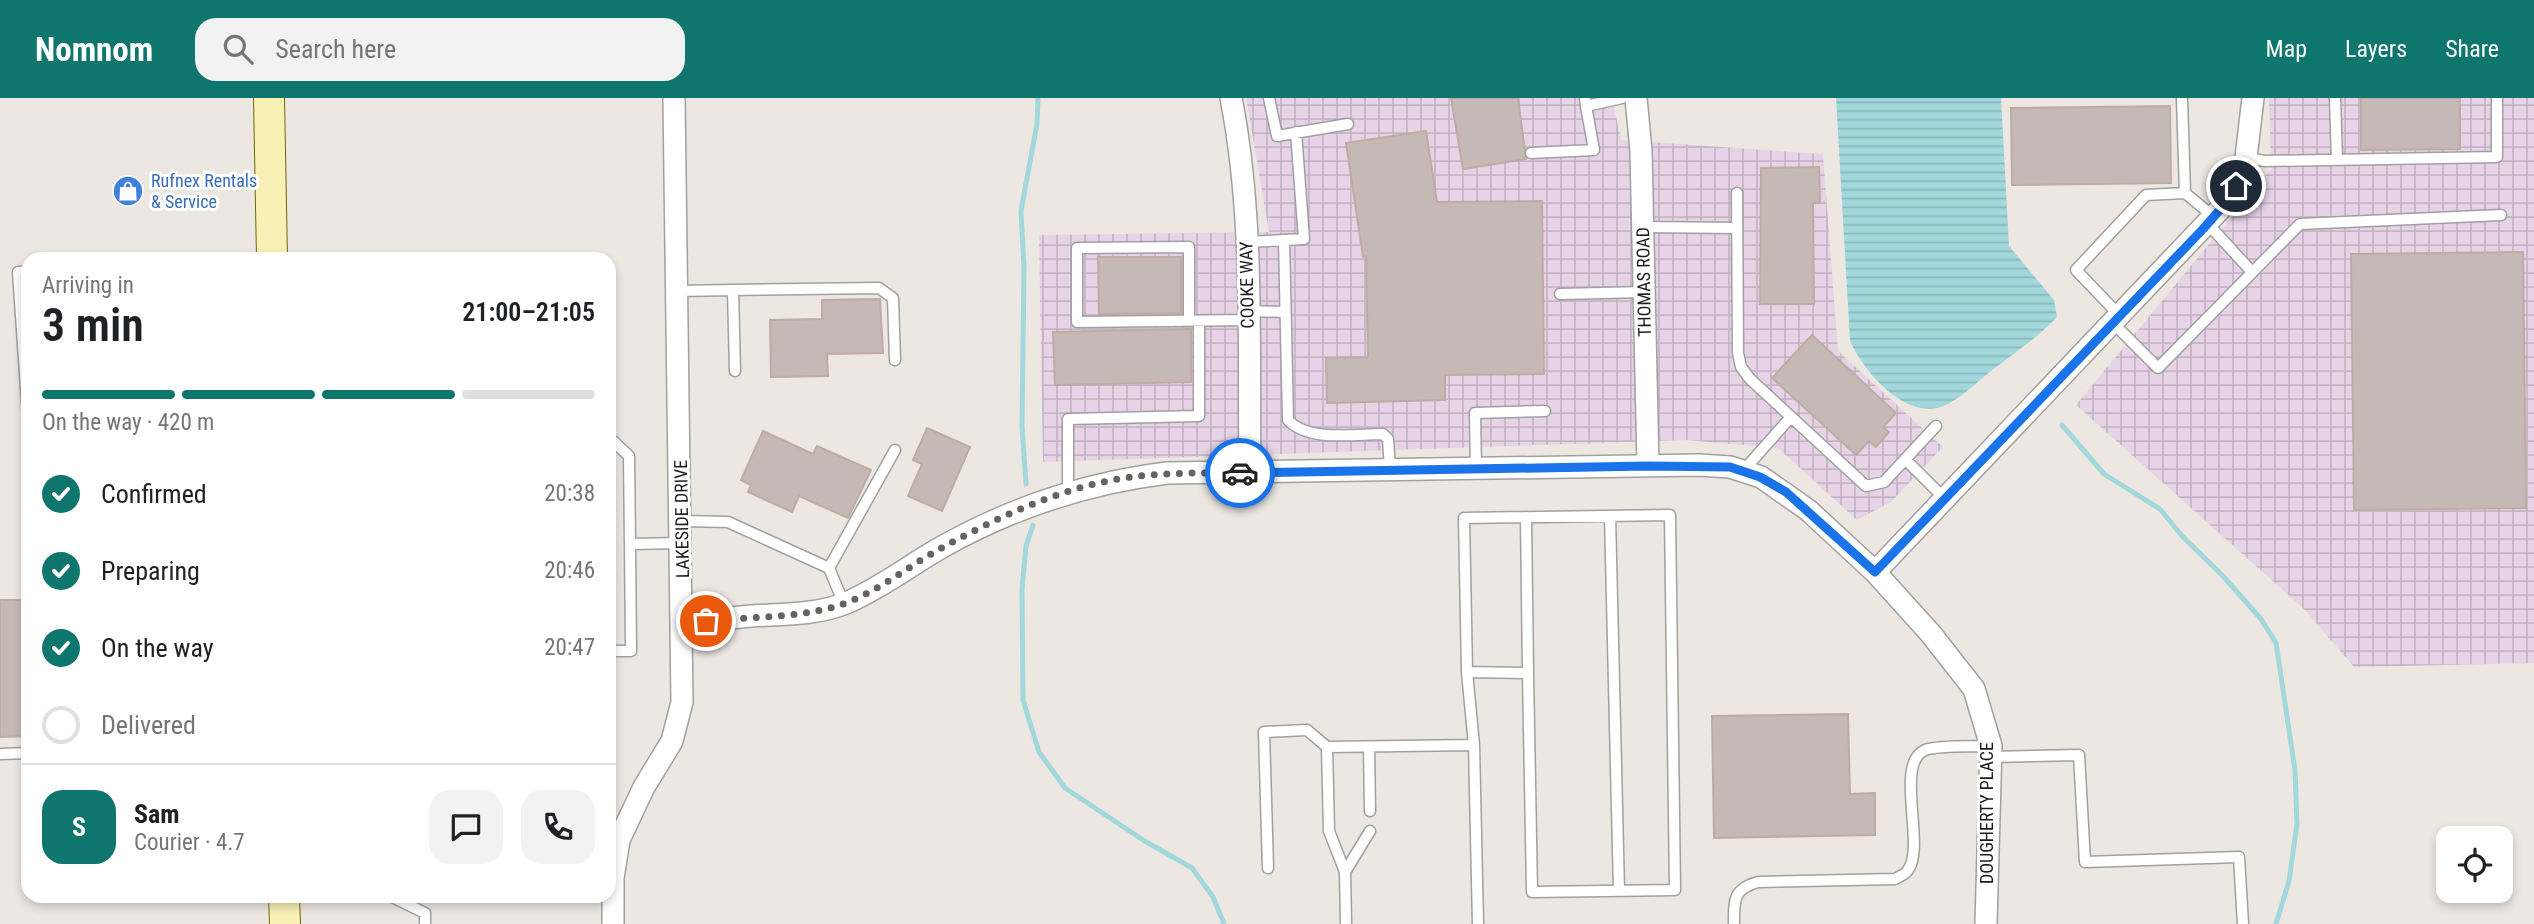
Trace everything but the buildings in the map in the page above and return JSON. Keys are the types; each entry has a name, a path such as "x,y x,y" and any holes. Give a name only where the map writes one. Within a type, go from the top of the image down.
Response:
{"main road":[{"path":"269,98 272,252"},
{"path":"284,903 285,924"}],"street":[{"name":"LAKESIDE DRIVE","path":"616,860 619,841 672,741 682,702 682,521 674,98"},
{"name":"COOKE WAY","path":"1231,98 1241,155 1247,242 1250,473"},
{"name":"THOMAS ROAD","path":"1636,98 1641,142 1648,466"},
{"path":"1875,572 2211,220 2236,186 2246,158 2253,98"},
{"name":"DOUGHERTY PLACE","path":"683,624 803,613 844,604 897,576 943,547 1016,510 1068,491 1113,480 1167,473 1699,465 1743,471 1786,492 1875,572 1931,634 1974,689 1990,751 1986,924"},
{"name":"LAKESIDE DRIVE","path":"613,903 613,924"}],"lane":[{"path":"1269,98 1277,136 1348,124"},
{"path":"1531,153 1594,149 1586,102 1622,98"},
{"path":"2182,98 2185,193 2211,220 2252,272"},
{"path":"2335,98 2337,160"},
{"path":"2246,158 2265,161 2497,157 2497,98"},
{"path":"1247,242 1304,239 1296,132"},
{"path":"1737,193 1738,353 1741,367 1790,418 1866,486 1884,482 1936,426"},
{"path":"2185,193 2146,195 2076,270 2158,368 2300,224 2501,215"},
{"path":"1643,227 1737,228"},
{"path":"1284,240 1288,420 1298,430 1311,433 1383,434 1388,439 1390,470"},
{"path":"1068,491 1068,419 1199,416 1194,321 1189,247 1077,248 1077,322 1194,321 1285,312"},
{"path":"21,272 18,272 21,316"},
{"path":"678,291 879,288 893,298 895,360"},
{"path":"733,290 735,371"},
{"path":"1560,294 1644,292"},
{"path":"1476,469 1475,413 1545,411"},
{"path":"1743,471 1790,418"},
{"path":"616,444 629,456 631,651 616,651"},
{"path":"829,568 895,450"},
{"path":"1905,459 1945,499"},
{"path":"1478,924 1474,745 1467,672 1464,518 1671,514 1675,890 1532,892 1526,517"},
{"path":"1610,516 1619,891"},
{"path":"682,521 728,522 829,568 844,604"},
{"path":"630,544 682,543"},
{"path":"1467,672 1528,673"},
{"path":"1268,868 1264,732 1307,730 1327,747 1474,745"},
{"path":"1327,747 1329,831 1345,872 1346,924"},
{"path":"1369,747 1370,811"},
{"path":"1734,924 1734,897 1741,887 1758,882 1895,879 1908,871 1913,857 1911,773 1915,759 1925,750 2079,755 2085,862 2239,857 2243,924"},
{"path":"0,754 21,753"},
{"path":"1345,872 1370,831"},
{"path":"404,903 425,913 425,924"}],"shaded area":[{"path":"1246,98 1612,98 1621,140 1823,154 1838,351 1943,447 1891,502 1857,520 1778,448 1686,440 1043,462 1039,235 1269,232"},
{"path":"2269,98 2534,98 2534,663 2354,667 2305,610 2076,405 2271,169"}],"water":[{"path":"1836,98 2001,98 2009,246 2054,300 2057,317 2027,344 1948,404 1933,409 1918,407 1889,392 1866,367 1850,341"}],"waterway":[{"path":"1026,484 1022,427 1024,268 1021,211 1037,124 1038,98"},
{"path":"2062,425 2104,474 2160,509 2261,619 2276,643 2295,770 2297,824 2289,881 2276,924"},
{"path":"1033,525 1026,546 1022,589 1023,700 1039,752 1065,788 1143,840 1192,868 1213,897 1224,924"}],"way so far":[{"path":"706,621 803,613 844,604 897,576 943,547 1016,510 1068,491 1113,480 1167,473 1240,473"}],"place":[{"name":"Rufnex Rentals & Service","path":"128,191"}],"route":[{"path":"1240,473 1699,465 1730,467 1760,477 1786,492 1875,572 2203,229 2225,204 2236,186"}]}
